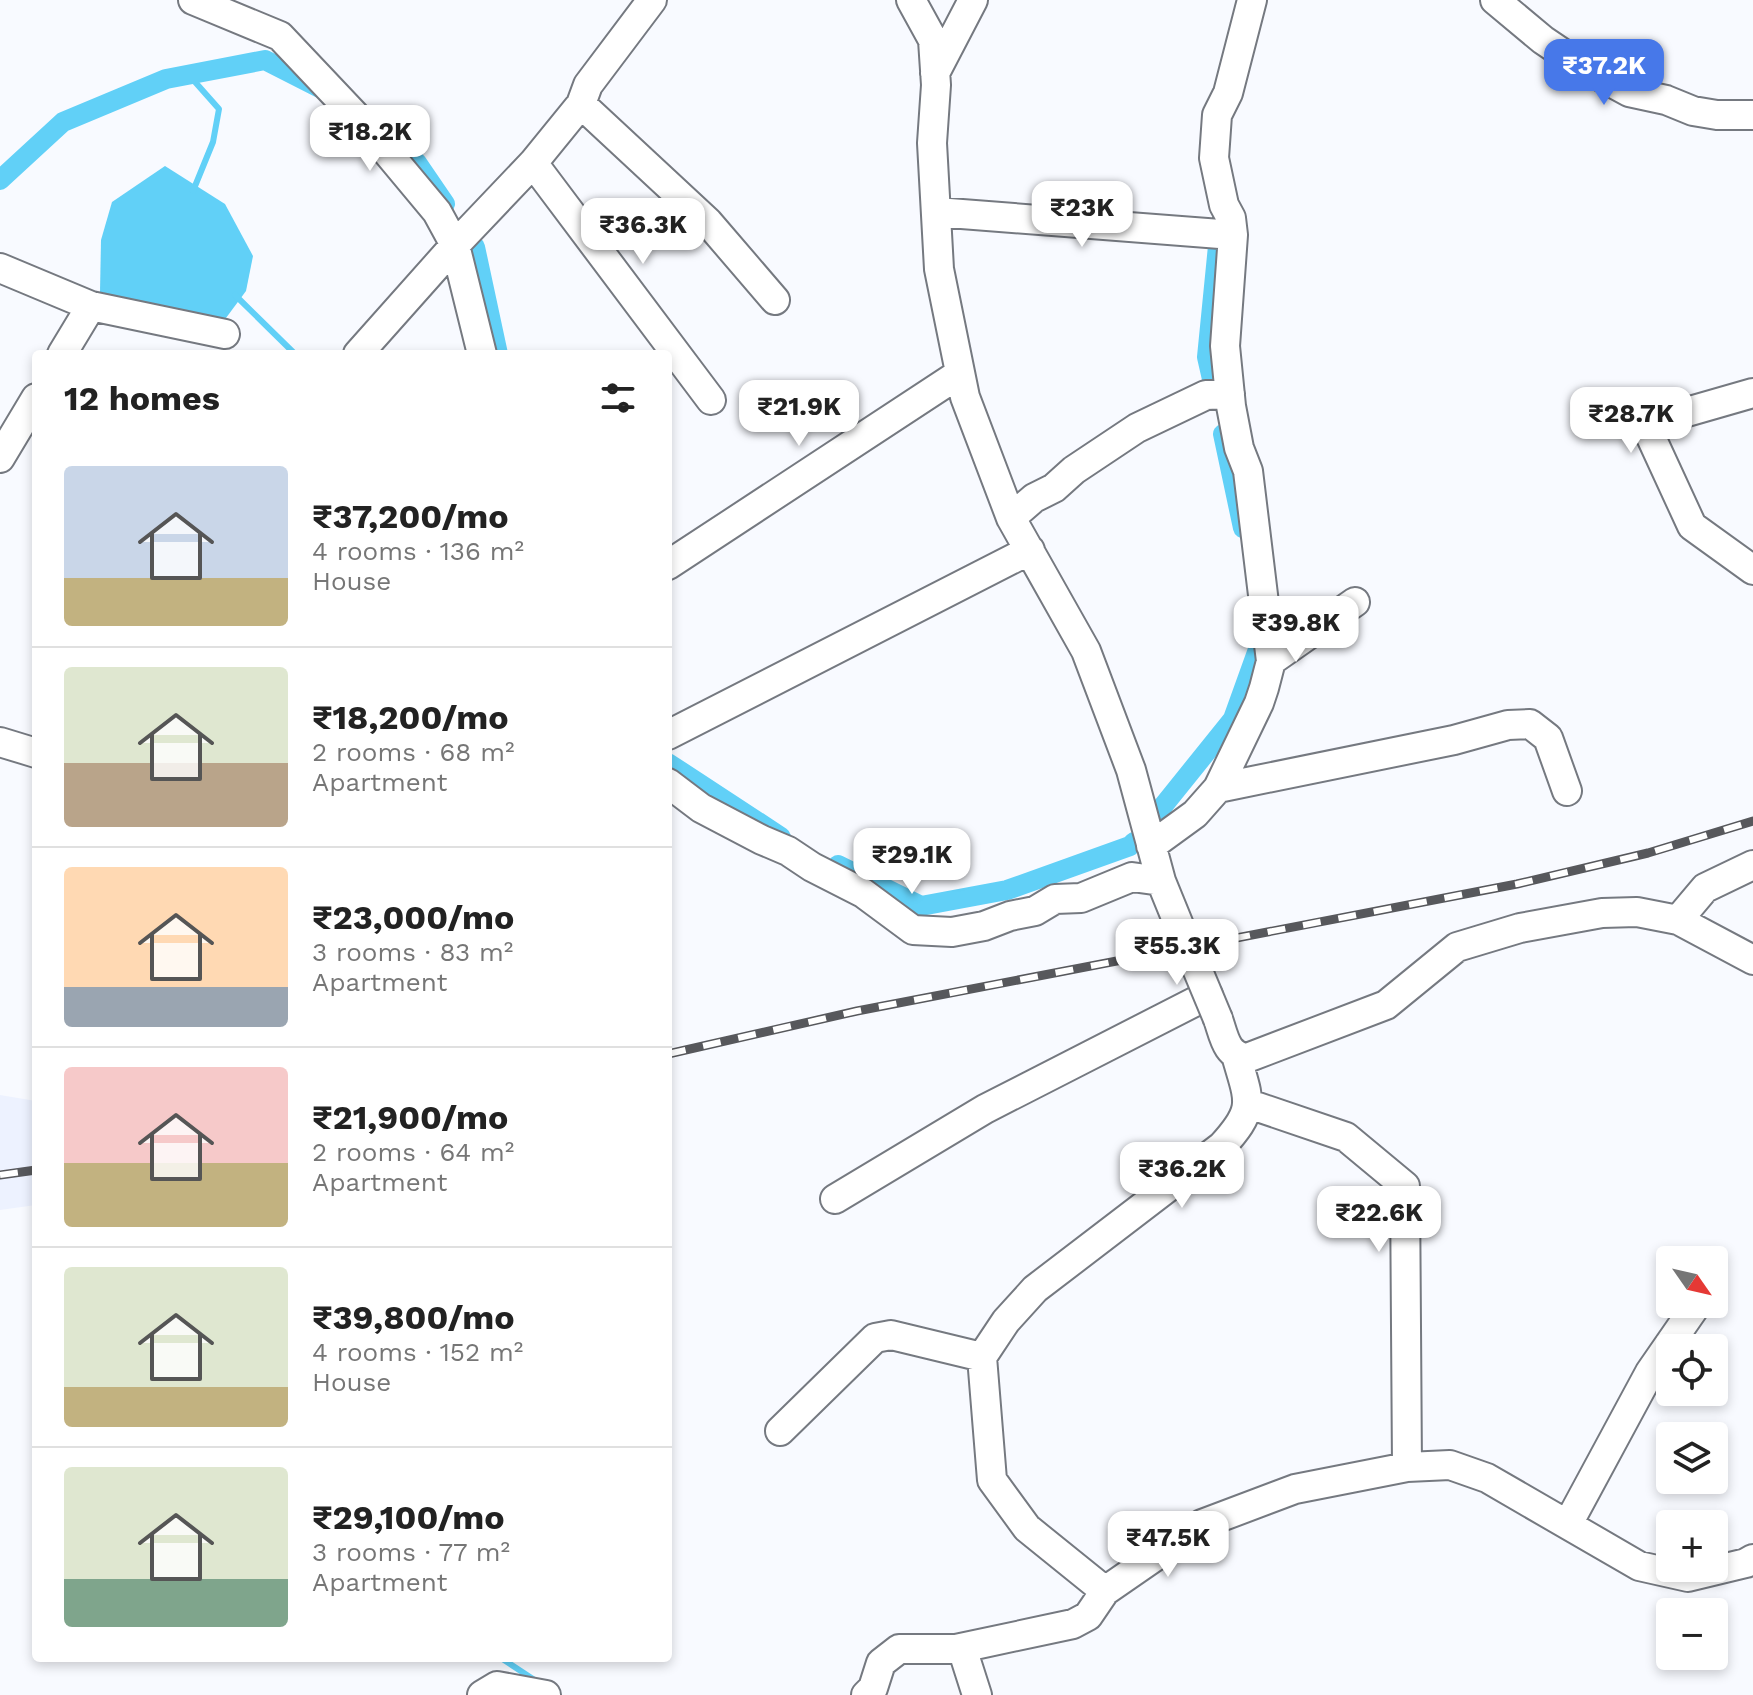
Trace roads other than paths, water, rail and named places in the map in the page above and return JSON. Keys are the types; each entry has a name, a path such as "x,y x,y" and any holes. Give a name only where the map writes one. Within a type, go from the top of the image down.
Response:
{"street":[{"path":"193,0 225,12 261,13 358,118 437,212 455,245 481,350"},
{"path":"362,350 533,163 581,104 588,85 652,0"},
{"path":"911,0 933,40 932,143 939,269 959,374 1011,518 1086,651 1131,770 1161,881 1227,1045 1236,1055 1249,1104 1239,1128 1222,1146 1035,1289 1006,1321 982,1357 992,1480 1027,1528 1105,1591"},
{"path":"935,73 973,0"},
{"path":"1151,846 1195,814 1218,788 1259,703 1271,661 1248,471 1239,448 1230,394 1225,346 1233,235 1214,158 1217,115 1228,93 1252,0"},
{"path":"1495,0 1543,40 1583,67 1629,92 1666,100 1693,111 1753,115"},
{"path":"581,104 708,222 775,300"},
{"path":"533,163 711,400"},
{"path":"936,212 1233,235"},
{"path":"0,268 91,306 225,334"},
{"path":"64,350 91,306"},
{"path":"672,562 959,374"},
{"path":"1753,393 1645,424 1692,526 1753,570"},
{"path":"1011,518 1034,498 1054,488 1074,470 1137,428 1206,395 1230,394"},
{"path":"0,458 32,405"},
{"path":"672,733 1030,550"},
{"path":"1271,661 1355,602"},
{"path":"1218,788 1454,740 1508,725 1530,724 1548,738 1567,791"},
{"path":"0,742 32,752"},
{"path":"672,786 701,808 863,893 913,930 952,932 984,926 1035,911 1055,899 1081,898 1132,877 1161,881"},
{"path":"1678,920 1705,888 1753,865"},
{"path":"1236,1055 1247,1058 1386,1005 1457,947 1520,928 1602,913 1637,912 1678,920 1753,960"},
{"path":"835,1199 985,1109 1213,1007"},
{"path":"1249,1104 1346,1137 1405,1186 1407,1467"},
{"path":"1568,1524 1650,1372 1687,1318"},
{"path":"780,1431 875,1338 891,1335 982,1357"},
{"path":"866,1695 873,1688 881,1663 899,1649 962,1648 1073,1624 1088,1616 1105,1591 1202,1524 1295,1489 1407,1467 1450,1465 1487,1478 1639,1566 1688,1577 1753,1559"},
{"path":"962,1648 977,1695"},
{"path":"482,1695 497,1686 546,1695"}],"water":[{"path":"165,166 225,204 253,256 246,291 223,322 100,292 101,240 112,202"}],"waterway":[{"path":"0,180 63,122 166,79 265,60 322,89"},
{"path":"188,74 219,109 213,142 193,191"},
{"path":"384,131 417,163 445,204"},
{"path":"1212,379 1207,357 1218,246"},
{"path":"475,247 497,350"},
{"path":"235,295 291,350"},
{"path":"1223,434 1243,528"},
{"path":"1159,811 1233,719 1260,644 1258,630"},
{"path":"672,766 781,837"},
{"path":"838,865 921,906 1007,890 1134,842"},
{"path":"507,1662 536,1681"}],"railway":[{"path":"672,1053 857,1011 1517,884 1648,853 1753,821"},
{"path":"0,1175 32,1171"}]}
